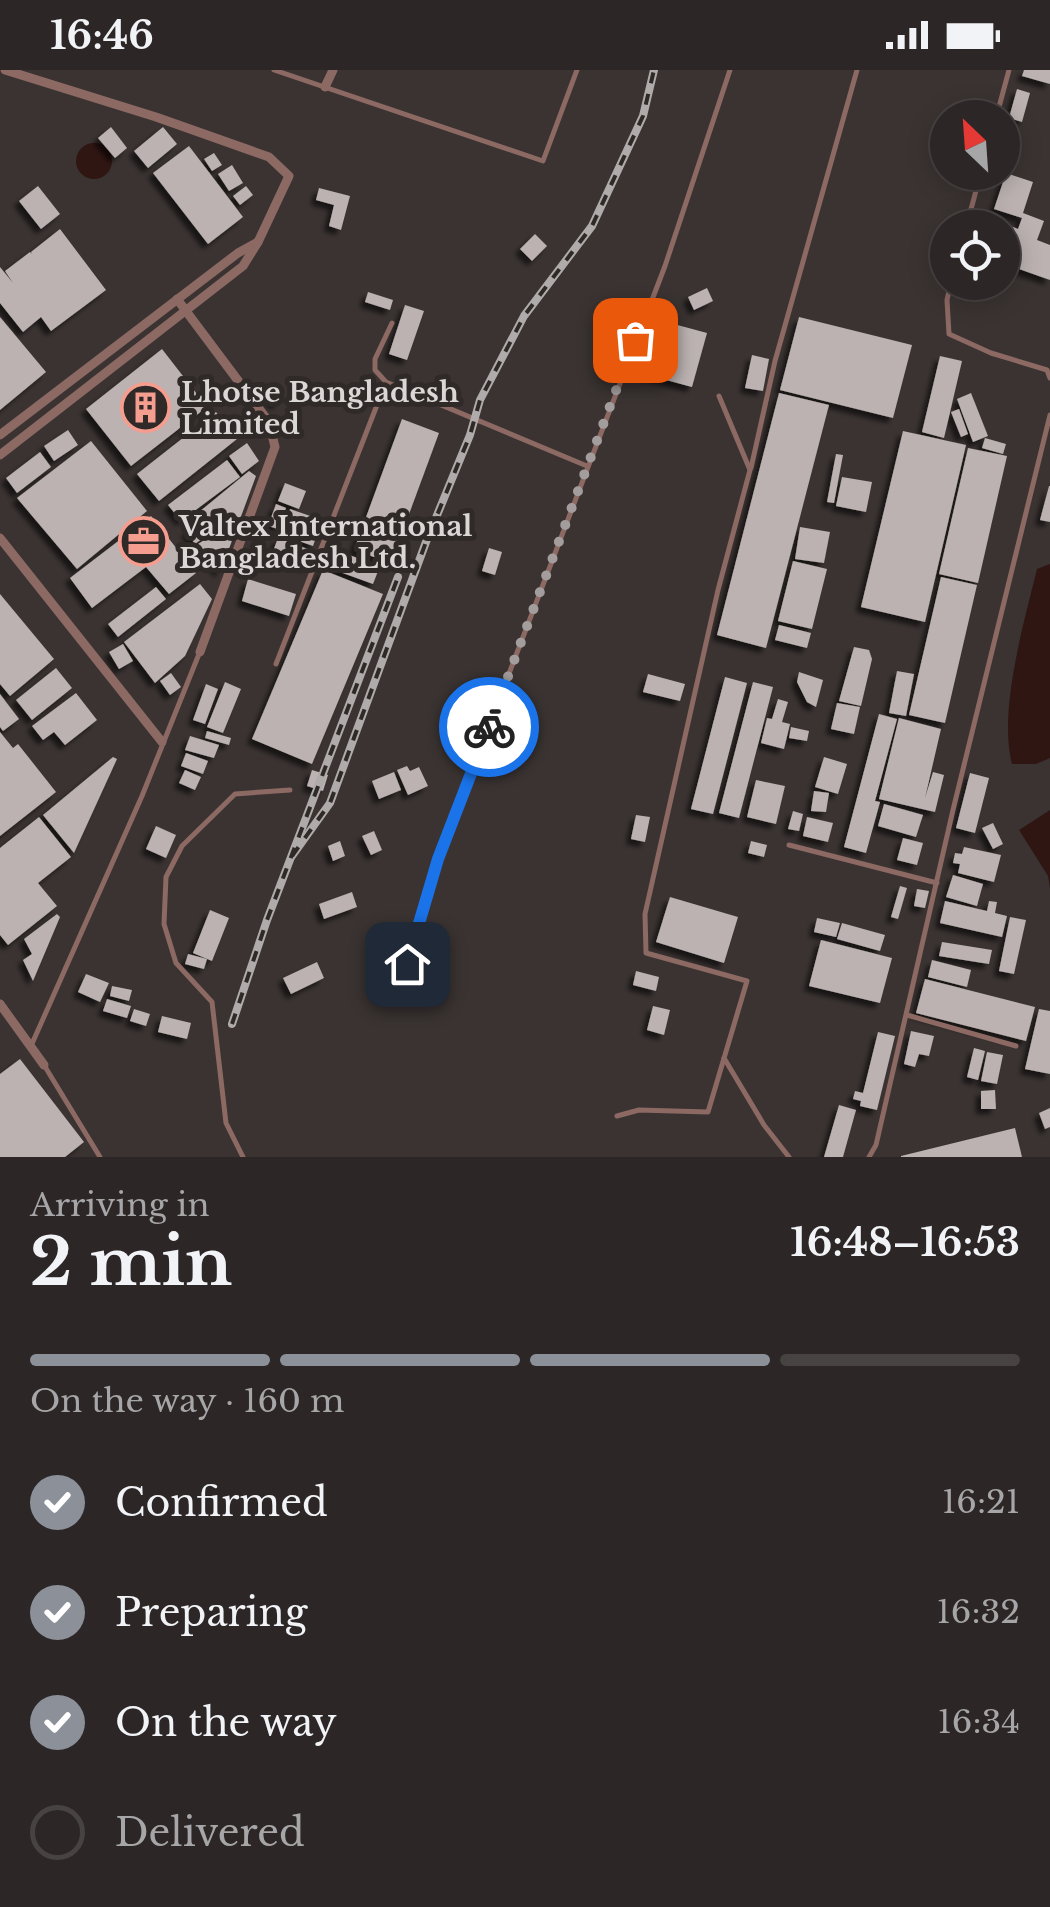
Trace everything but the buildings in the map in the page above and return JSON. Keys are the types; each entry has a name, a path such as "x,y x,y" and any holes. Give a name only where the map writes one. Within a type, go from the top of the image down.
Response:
{"street":[{"path":"0,455 244,266 288,176 269,157 5,70"},
{"path":"325,87 332,70"},
{"path":"0,435 238,253 258,242"},
{"path":"177,299 269,422 274,447 200,652"},
{"path":"0,538 162,742"},
{"path":"0,1004 44,1065"}],"lane":[{"path":"274,70 293,73 543,161 578,70"},
{"path":"407,964 438,859 665,266 730,70"},
{"path":"617,1116 639,1110 708,1112 748,981 646,954 645,914 718,590 775,362 857,70"},
{"path":"1001,100 1009,70"},
{"path":"946,300 949,334 991,353 1047,370 1050,378"},
{"path":"392,323 375,359 375,370 386,382 586,466"},
{"path":"276,664 386,382"},
{"path":"719,396 750,470"},
{"path":"869,1157 876,1145 1050,415"},
{"path":"31,1046 142,796 200,652"},
{"path":"243,1157 226,1123 212,1002 176,964 164,924 166,877 182,846 235,794 290,790"},
{"path":"789,845 937,883"},
{"path":"907,1015 1016,1046"},
{"path":"724,1058 788,1157"},
{"path":"44,1065 100,1157"}],"shaded area":[{"path":"94,143 107,148 112,161 107,174 94,179 81,174 76,161 81,148"},
{"path":"1050,564 1050,758 1036,764 1012,764 1008,719 1014,667 1037,569"},
{"path":"1050,810 1050,888 1048,876 1019,830"}],"railway":[{"path":"292,856 330,803 480,400 524,316 592,226 643,116 654,70"},
{"path":"232,1024 267,920 398,577"}],"way so far":[{"path":"489,727 635,340"}],"place":[{"name":"Lhotse Bangladesh Limited","path":"146,408"},
{"name":"Valtex International Bangladesh Ltd.","path":"144,542"}],"route":[{"path":"407,964 438,859 489,727"}]}
